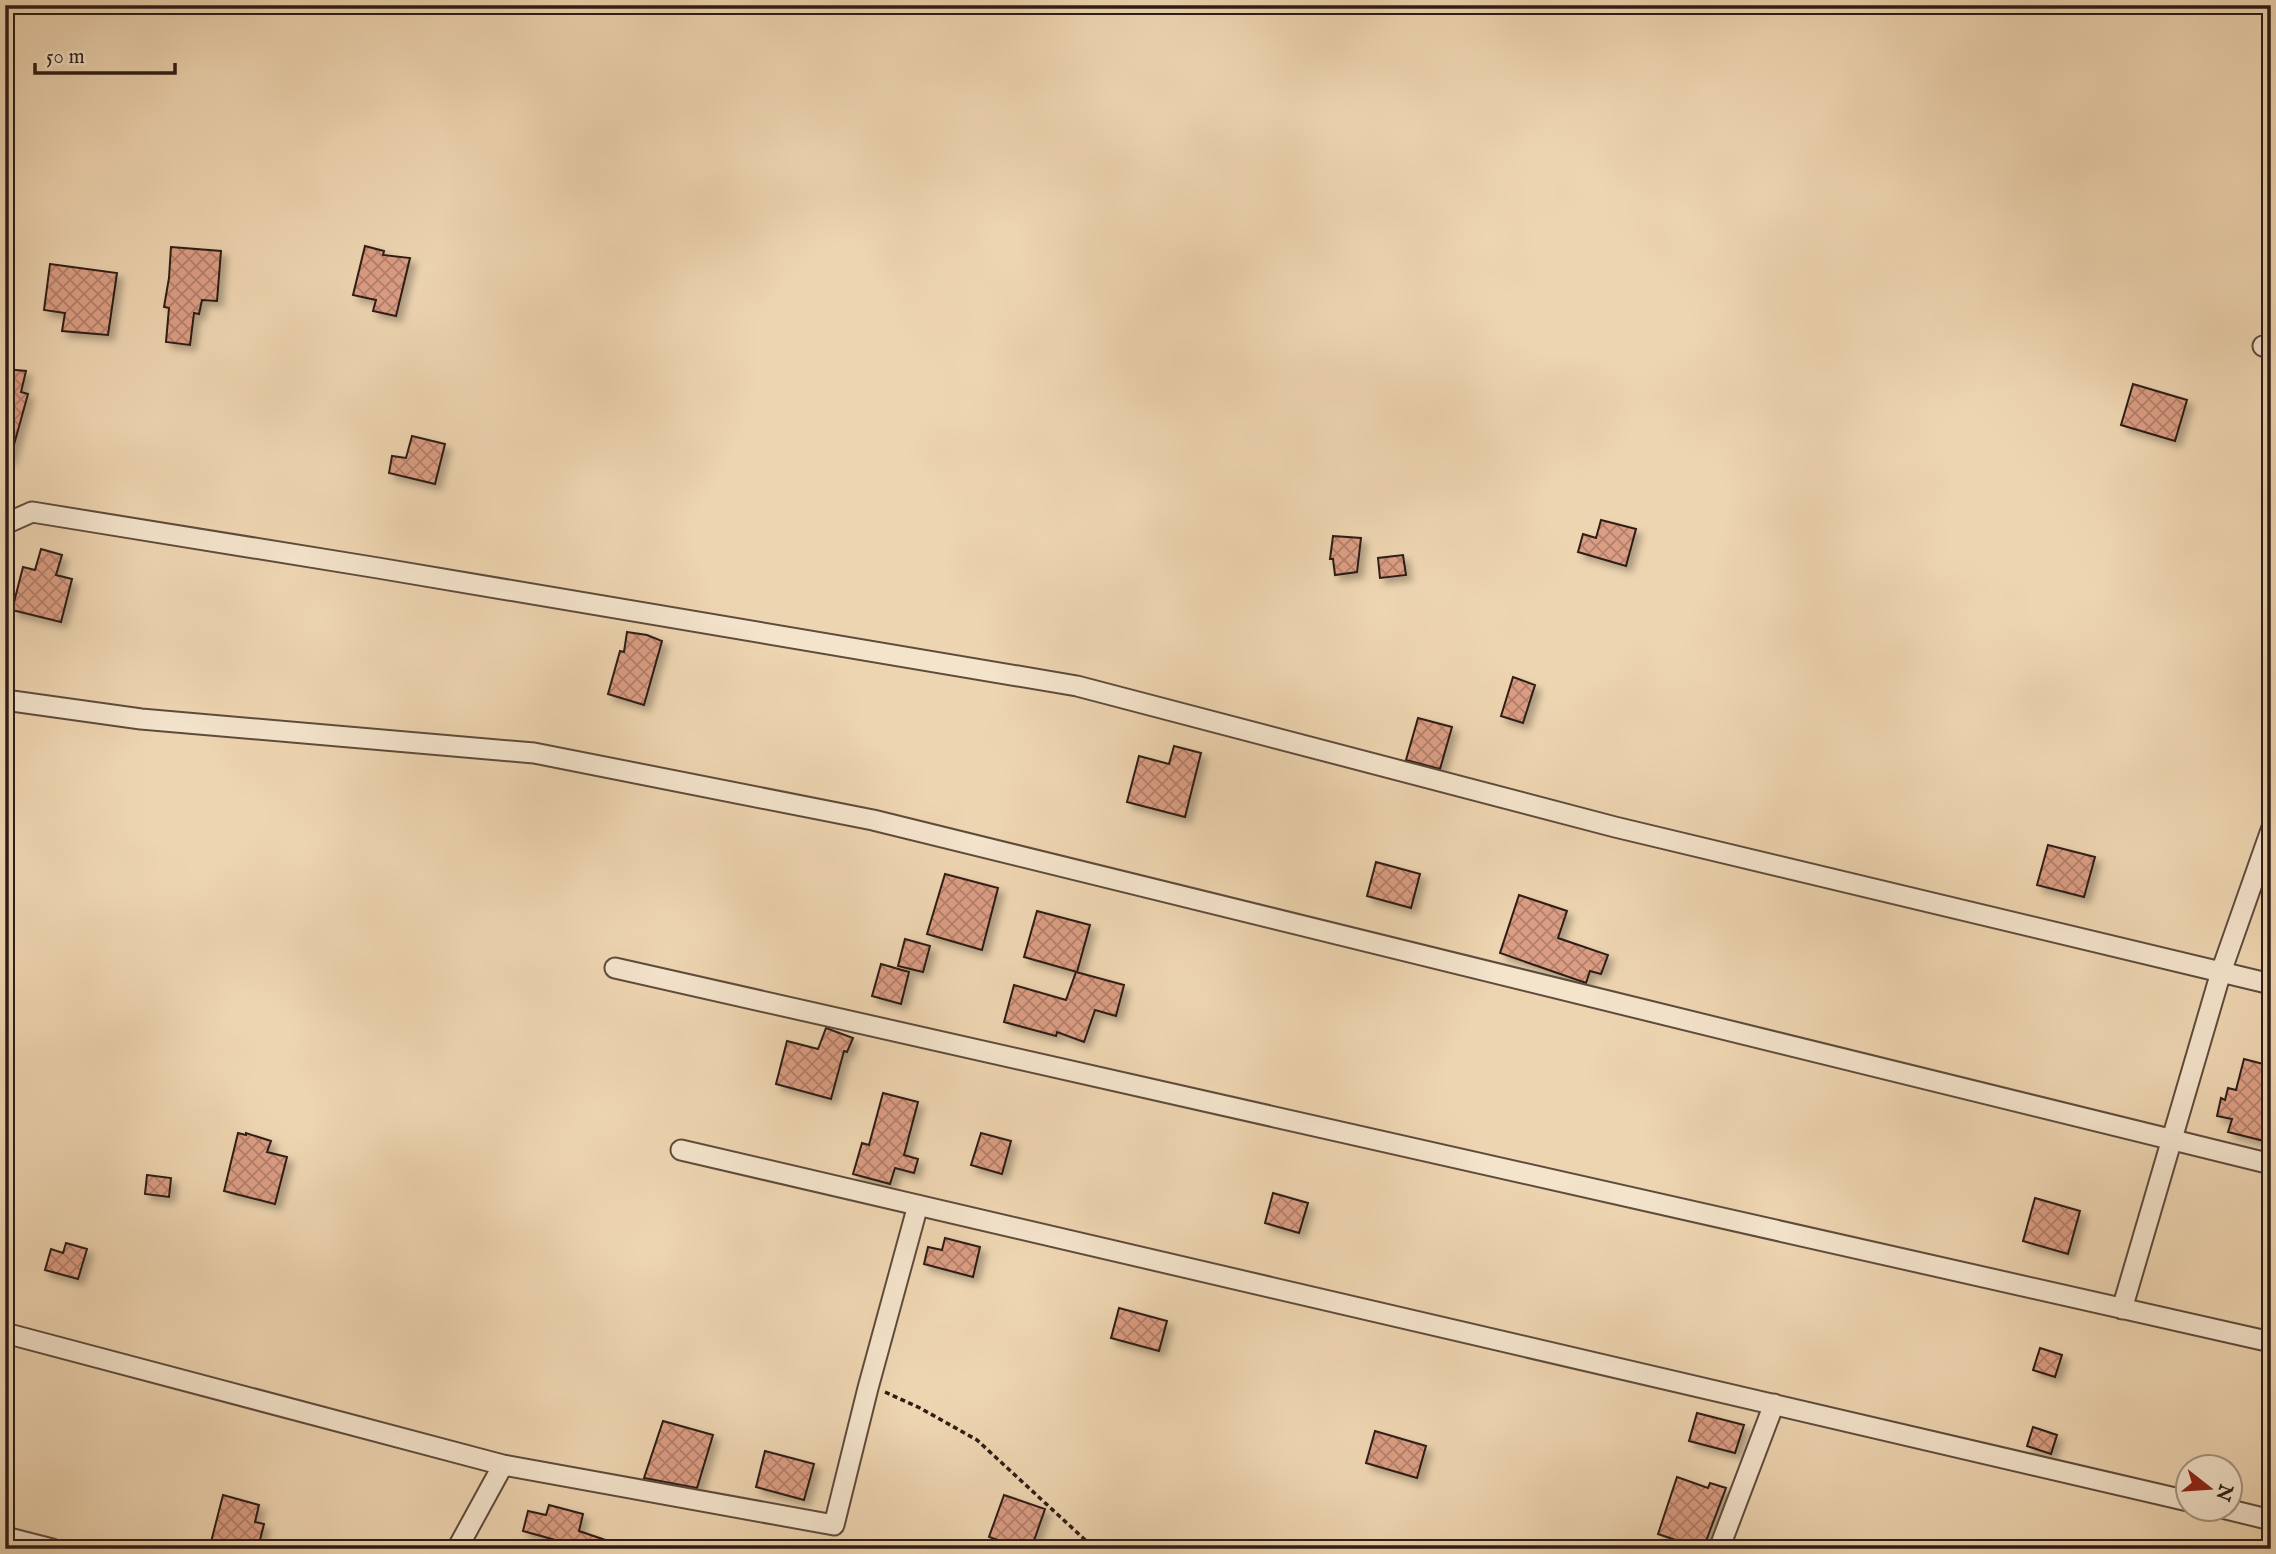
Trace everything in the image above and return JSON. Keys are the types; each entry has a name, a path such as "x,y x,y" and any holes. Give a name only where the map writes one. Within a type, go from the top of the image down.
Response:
{"street":[{"path":"5,524 32,512 1077,686 1615,827 2271,984"},
{"path":"5,700 141,719 534,753 873,820 2271,1164"},
{"path":"2122,1309 2221,972 2271,830"},
{"path":"615,968 2271,1342"},
{"path":"681,1150 2174,1497"},
{"path":"5,1333 503,1465 834,1525 918,1205"},
{"path":"1719,1549 1774,1404"},
{"path":"457,1549 503,1465"},
{"path":"2244,1513 2271,1520"},
{"path":"5,1537 52,1549"}],"path":[{"path":"868,1388 888,1393 920,1408 977,1440 1095,1549"}],"building":[{"path":"365,246 384,251 383,255 410,258 396,316 373,311 376,300 353,295"},
{"path":"171,247 221,251 217,301 202,300 199,314 194,313 190,345 166,342 169,308 164,307"},
{"path":"50,264 117,273 108,335 62,331 65,313 44,310"},
{"path":"5,369 26,371 21,392 28,394 10,459 5,458"},
{"path":"2133,384 2187,400 2175,441 2121,425"},
{"path":"412,436 445,444 435,484 389,473 392,456 406,458"},
{"path":"1601,520 1636,529 1626,566 1578,552 1583,534 1596,538"},
{"path":"1333,536 1361,538 1357,572 1335,575 1333,559 1330,559"},
{"path":"41,549 62,555 56,575 72,579 61,622 12,610 23,567 35,570"},
{"path":"1403,555 1406,575 1380,578 1378,558"},
{"path":"627,632 662,641 644,705 608,694 620,651 624,652"},
{"path":"1513,677 1535,685 1523,723 1501,716"},
{"path":"1418,718 1452,727 1440,769 1406,760"},
{"path":"1174,746 1201,753 1185,817 1127,802 1139,756 1169,764"},
{"path":"2048,845 2095,857 2084,897 2037,885"},
{"path":"1376,862 1420,874 1411,908 1367,896"},
{"path":"945,874 998,888 982,950 927,934"},
{"path":"1519,895 1567,911 1558,938 1608,955 1601,974 1590,971 1586,983 1500,953"},
{"path":"1037,911 1090,925 1077,972 1024,957"},
{"path":"905,939 930,946 923,972 898,966"},
{"path":"881,964 909,972 901,1004 872,996"},
{"path":"1076,972 1124,985 1116,1016 1095,1010 1084,1042 1057,1032 1056,1036 1004,1022 1014,985 1066,1000"},
{"path":"826,1028 853,1038 847,1052 844,1051 831,1099 776,1084 787,1041 818,1049"},
{"path":"2244,1059 2271,1066 2271,1114 2264,1141 2228,1132 2232,1119 2217,1116 2221,1098 2225,1100 2228,1088 2236,1090"},
{"path":"883,1093 918,1102 904,1155 918,1159 914,1173 895,1168 890,1184 853,1174 862,1143 869,1145"},
{"path":"238,1133 271,1141 267,1152 287,1157 275,1204 224,1191"},
{"path":"981,1133 1011,1141 1002,1174 971,1165"},
{"path":"147,1175 171,1178 169,1197 145,1194"},
{"path":"1273,1193 1308,1203 1299,1233 1265,1223"},
{"path":"2035,1198 2080,1211 2068,1254 2023,1241"},
{"path":"945,1238 980,1247 973,1277 924,1264 928,1247 942,1250"},
{"path":"66,1243 87,1249 78,1279 45,1270 51,1249 63,1253"},
{"path":"1119,1308 1167,1321 1159,1351 1111,1338"},
{"path":"2040,1348 2062,1355 2055,1377 2033,1370"},
{"path":"1697,1413 1744,1425 1735,1453 1689,1441"},
{"path":"663,1421 713,1435 697,1488 644,1478"},
{"path":"2033,1427 2057,1435 2051,1454 2027,1446"},
{"path":"1375,1431 1426,1446 1417,1478 1366,1463"},
{"path":"765,1451 814,1464 804,1500 756,1487"},
{"path":"1677,1477 1708,1488 1710,1483 1726,1488 1703,1549 1658,1534"},
{"path":"223,1495 259,1505 255,1522 264,1524 258,1548 238,1542 237,1549 211,1542"},
{"path":"1004,1495 1045,1509 1031,1549 989,1537"},
{"path":"549,1505 583,1514 579,1531 623,1546 622,1549 576,1549 577,1546 523,1531 528,1511 546,1515"}]}
